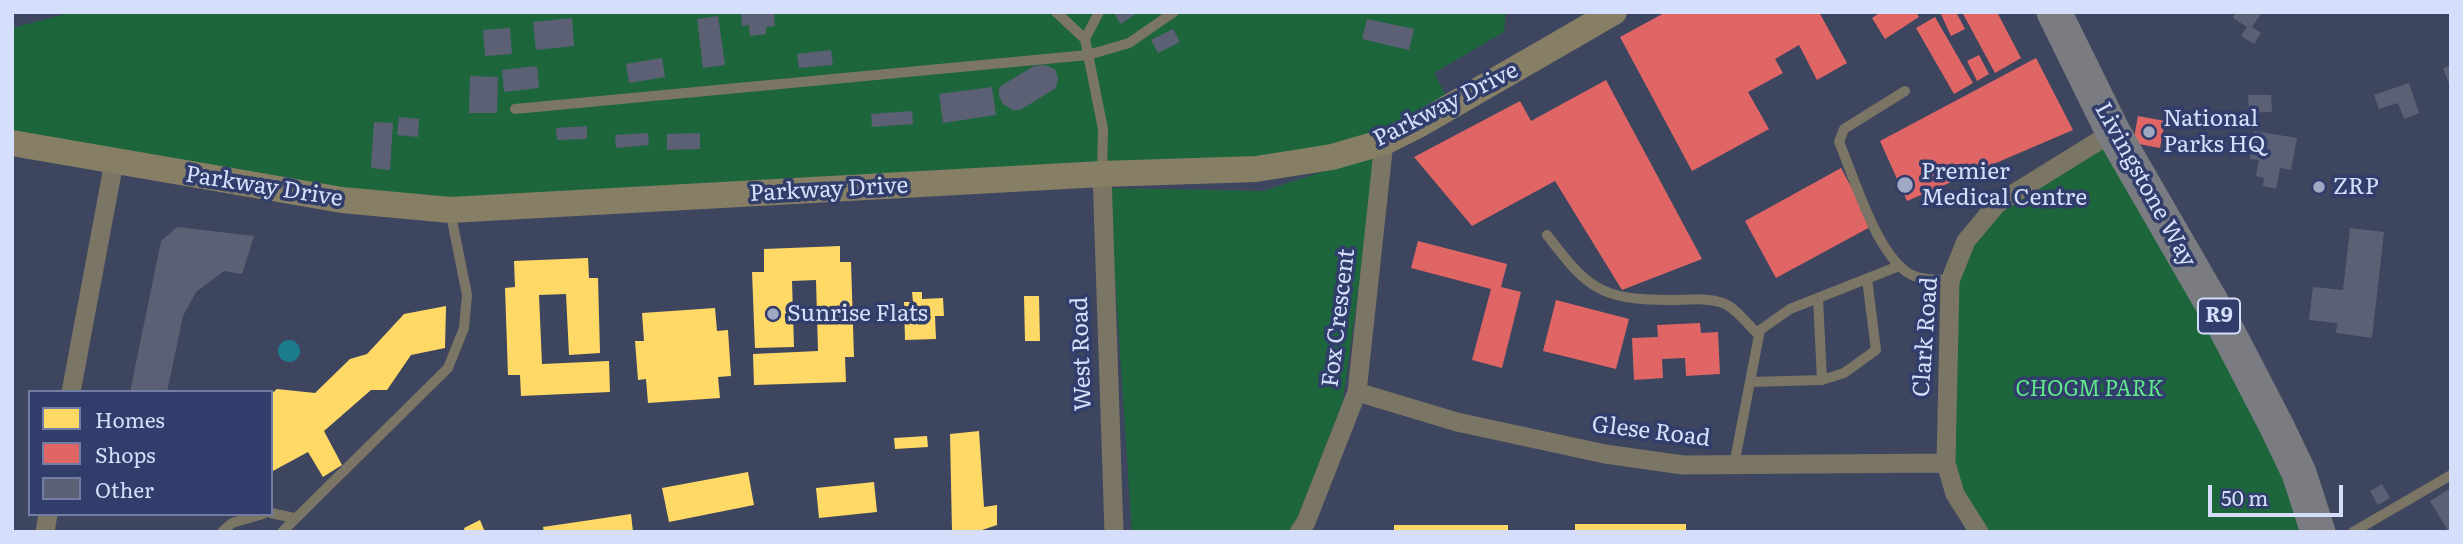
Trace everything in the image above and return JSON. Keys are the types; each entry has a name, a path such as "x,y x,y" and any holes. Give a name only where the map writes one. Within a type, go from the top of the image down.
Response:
{"highway":[{"name":"Livingstone Way","path":"2054,12 2113,132 2221,319 2277,427 2320,524"}],"street":[{"name":"Parkway Drive","path":"12,143 342,200 450,210 1102,174 1256,169 1332,157 1384,142 1463,101 1614,12"},
{"name":"Clark Road","path":"1979,532 1955,494 1946,464 1950,281 1966,241 1997,204 2113,132"},
{"name":"Fox Crescent","path":"1299,532 1306,522 1357,392 1384,142"},
{"path":"71,390 114,162"},
{"name":"West Road","path":"1102,174 1114,532"},
{"name":"Glese Road","path":"1357,392 1457,422 1605,454 1683,465 1946,464"}],"lane":[{"path":"1056,12 1085,39 1103,129 1102,174"},
{"path":"1085,39 1099,12"},
{"path":"515,109 1088,55 1129,43 1174,12"},
{"path":"1905,91 1844,129 1839,135 1884,248 1899,267 1916,277 1950,281"},
{"path":"282,532 422,398 448,368 464,328 467,295 450,210"},
{"path":"1547,235 1579,277 1600,290 1642,300 1725,303 1759,335"},
{"path":"1734,465 1759,335 1771,320 1818,298 1899,267"},
{"path":"1750,382 1822,380 1844,373 1876,349 1867,279"},
{"path":"1818,298 1822,380"},
{"path":"2353,532 2451,475"},
{"path":"273,513 294,518"},
{"path":"222,532 232,523 256,516"}],"green space":[{"path":"74,12 1506,12 1504,32 1434,73 1448,100 1379,142 1243,167 483,205 342,200 12,143 12,28"},
{"name":"CHOGM PARK","path":"2111,132 2314,532 1978,532 1955,494 1950,281 1997,204"},
{"path":"1377,154 1343,401 1292,532 1132,532 1109,188 1263,191"}],"shaded area":[{"path":"289,340 297,343 300,351 297,359 289,362 281,359 278,351 281,343"}],"building: Homes":[{"name":"Sunrise Flats","path":"840,246 840,262 851,262 854,357 845,357 846,382 754,385 753,354 818,351 816,280 792,281 794,347 755,348 752,272 764,272 764,249"},
{"path":"588,258 589,278 598,278 600,353 569,355 566,294 539,295 542,364 609,361 610,392 521,396 520,375 508,375 505,288 515,287 514,261"},
{"path":"912,292 922,292 922,299 943,298 944,316 935,316 936,339 905,340 904,302 913,302"},
{"path":"1024,296 1039,296 1040,341 1025,341"},
{"path":"446,306 445,348 411,355 387,390 371,390 324,431 342,465 323,477 308,452 273,471 273,392 277,389 315,393 350,359 367,354 404,314"},
{"name":"Sunrise Flats","path":"715,308 717,331 728,330 731,376 718,377 720,398 648,403 646,379 638,380 635,341 644,341 642,313"},
{"path":"979,431 984,507 997,505 997,525 976,532 952,532 950,434"},
{"path":"927,436 928,447 895,449 894,438"},
{"path":"748,472 754,505 669,522 662,488"},
{"path":"874,482 877,512 819,518 816,488"},
{"path":"631,514 633,532 544,532 543,527"},
{"path":"480,520 485,532 465,532 464,528"},
{"path":"1575,524 1686,524 1686,532 1575,532"},
{"path":"1394,525 1508,525 1508,532 1394,532"}],"building: Shops":[{"path":"1666,12 1819,12 1847,63 1817,80 1799,45 1775,59 1783,73 1748,92 1769,129 1692,171 1620,37"},
{"path":"1881,12 1916,12 1919,17 1885,39 1872,18"},
{"path":"1940,12 1956,12 1965,29 1951,36"},
{"path":"1962,12 1997,12 2021,58 1995,73"},
{"path":"1935,17 1973,83 1954,94 1916,28"},
{"path":"1979,55 1989,74 1977,81 1967,61"},
{"path":"2036,58 2073,130 1907,201 1880,141"},
{"path":"1606,80 1702,259 1622,290 1555,181 1472,226 1414,157 1520,101 1531,121"},
{"name":"National Parks HQ","path":"2138,116 2165,121 2160,148 2133,143"},
{"path":"1841,168 1872,226 1776,278 1745,221"},
{"path":"1418,241 1507,264 1501,287 1521,292 1502,368 1472,360 1491,289 1411,268"},
{"path":"1556,300 1629,319 1616,369 1543,351"},
{"path":"1700,323 1701,333 1718,332 1720,374 1686,376 1685,358 1662,359 1663,378 1634,380 1632,338 1658,337 1657,325"}],"building: Other":[{"path":"774,12 775,26 766,27 766,34 750,36 749,25 742,26 741,14"},
{"path":"1113,12 1138,12 1121,24"},
{"path":"2236,12 2262,12 2252,27 2261,33 2254,44 2241,36 2247,27 2233,18"},
{"path":"718,16 725,65 703,68 697,19"},
{"path":"572,18 574,46 536,50 533,22"},
{"path":"1367,19 1414,29 1409,50 1362,39"},
{"path":"510,28 512,54 485,56 483,30"},
{"path":"1173,29 1180,42 1158,53 1151,40"},
{"path":"831,50 833,65 799,68 797,54"},
{"path":"662,58 665,77 629,83 626,64"},
{"path":"1045,65 1055,69 1058,78 1056,88 1020,110 1013,110 1003,104 999,87 1034,66"},
{"path":"2451,65 2451,88 2443,68"},
{"path":"537,66 539,88 504,92 502,70"},
{"path":"470,76 498,77 497,113 469,113"},
{"path":"2409,83 2419,113 2404,119 2398,103 2379,109 2374,95"},
{"path":"992,87 996,115 943,123 939,94"},
{"path":"2248,95 2271,95 2272,112 2249,113"},
{"path":"912,111 913,124 872,127 871,114"},
{"path":"399,117 419,119 418,137 397,135"},
{"path":"374,122 393,123 390,170 371,168"},
{"path":"587,126 587,139 557,140 556,128"},
{"path":"2254,131 2297,138 2291,170 2280,168 2276,189 2263,186 2264,178 2256,176 2259,160 2250,159"},
{"path":"648,133 649,145 616,148 615,135"},
{"path":"700,133 700,149 667,150 667,134"},
{"path":"177,227 254,236 242,274 224,271 196,292 183,316 167,390 130,390 161,241"},
{"path":"2350,228 2384,232 2372,338 2336,333 2337,323 2309,320 2313,287 2343,290"},
{"path":"2382,484 2390,498 2378,505 2370,491"},
{"path":"2451,488 2451,532 2449,532 2430,501"}],"place":[{"name":"National Parks HQ","path":"2149,132"},
{"name":"Premier Medical Centre","path":"1905,185"},
{"name":"ZRP","path":"2319,187"},
{"name":"Sunrise Flats","path":"773,314"}]}
